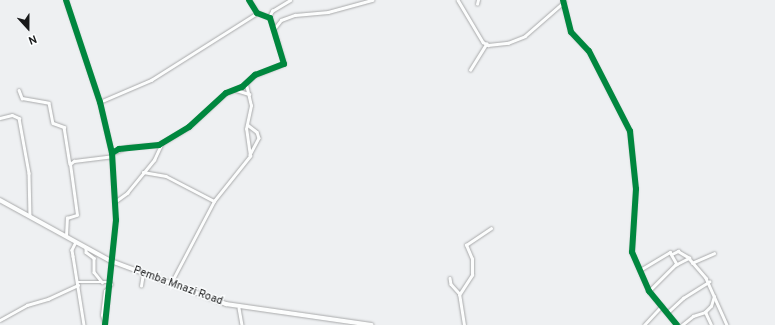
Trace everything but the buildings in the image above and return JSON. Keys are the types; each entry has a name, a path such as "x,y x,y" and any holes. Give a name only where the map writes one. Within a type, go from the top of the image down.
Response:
{"main road":[{"name":"Pemba Mnazi Road","path":"0,200 111,261 170,284 239,308 371,325"}],"street":[{"path":"66,0 100,102 112,155 116,201 111,261 111,283 105,325"},
{"path":"70,164 112,155 118,149 155,146 162,143 189,127 219,98 246,84 255,75 284,64 269,17 257,13 249,0"},
{"path":"269,17 272,11 290,0"},
{"path":"274,29 281,20 294,16 322,13 372,0"},
{"path":"458,0 486,44"},
{"path":"477,4 478,0"},
{"path":"486,44 508,43 525,36 563,1 572,34 589,51 630,131 636,189 632,250 649,291 677,325"},
{"path":"100,102 151,80 257,13"},
{"path":"470,70 486,44"},
{"path":"246,84 251,106 247,125 247,149 250,155"},
{"path":"19,90 22,98 49,103 53,123 64,127 77,214 67,218 66,236"},
{"path":"236,90 249,94"},
{"path":"0,118 12,115 19,118 29,173 29,216"},
{"path":"170,284 214,201 258,143 259,135 247,125"},
{"path":"116,201 127,193 154,160 162,143"},
{"path":"143,172 166,176 214,201"},
{"path":"459,293 472,275 472,259 466,244 491,228"},
{"path":"77,242 72,250 84,325"},
{"path":"86,247 86,252 94,258 94,272 102,282"},
{"path":"640,270 670,252 672,254 678,251 688,258 708,282 727,325"},
{"path":"692,263 714,253"},
{"path":"672,254 677,264"},
{"path":"649,291 677,264 688,258"},
{"path":"141,286 143,273"},
{"path":"450,278 459,293 464,325"},
{"path":"0,320 27,305 48,300 78,284 102,282 111,283"},
{"path":"667,313 683,298 708,282"},
{"path":"105,325 102,314 106,290 111,283"},
{"path":"682,325 693,316 706,312 711,306 714,296"},
{"path":"644,325 662,306"},
{"path":"239,308 242,325"},
{"path":"706,312 711,325"}],"cycle path":[{"path":"66,0 100,102 112,153 116,220 105,325"},
{"path":"112,153 119,149 159,145 189,127 226,93 242,87 255,75 284,64 270,18 257,13 249,0"},
{"path":"563,0 571,32 589,51 630,131 636,189 632,252 649,291 677,325"}]}
